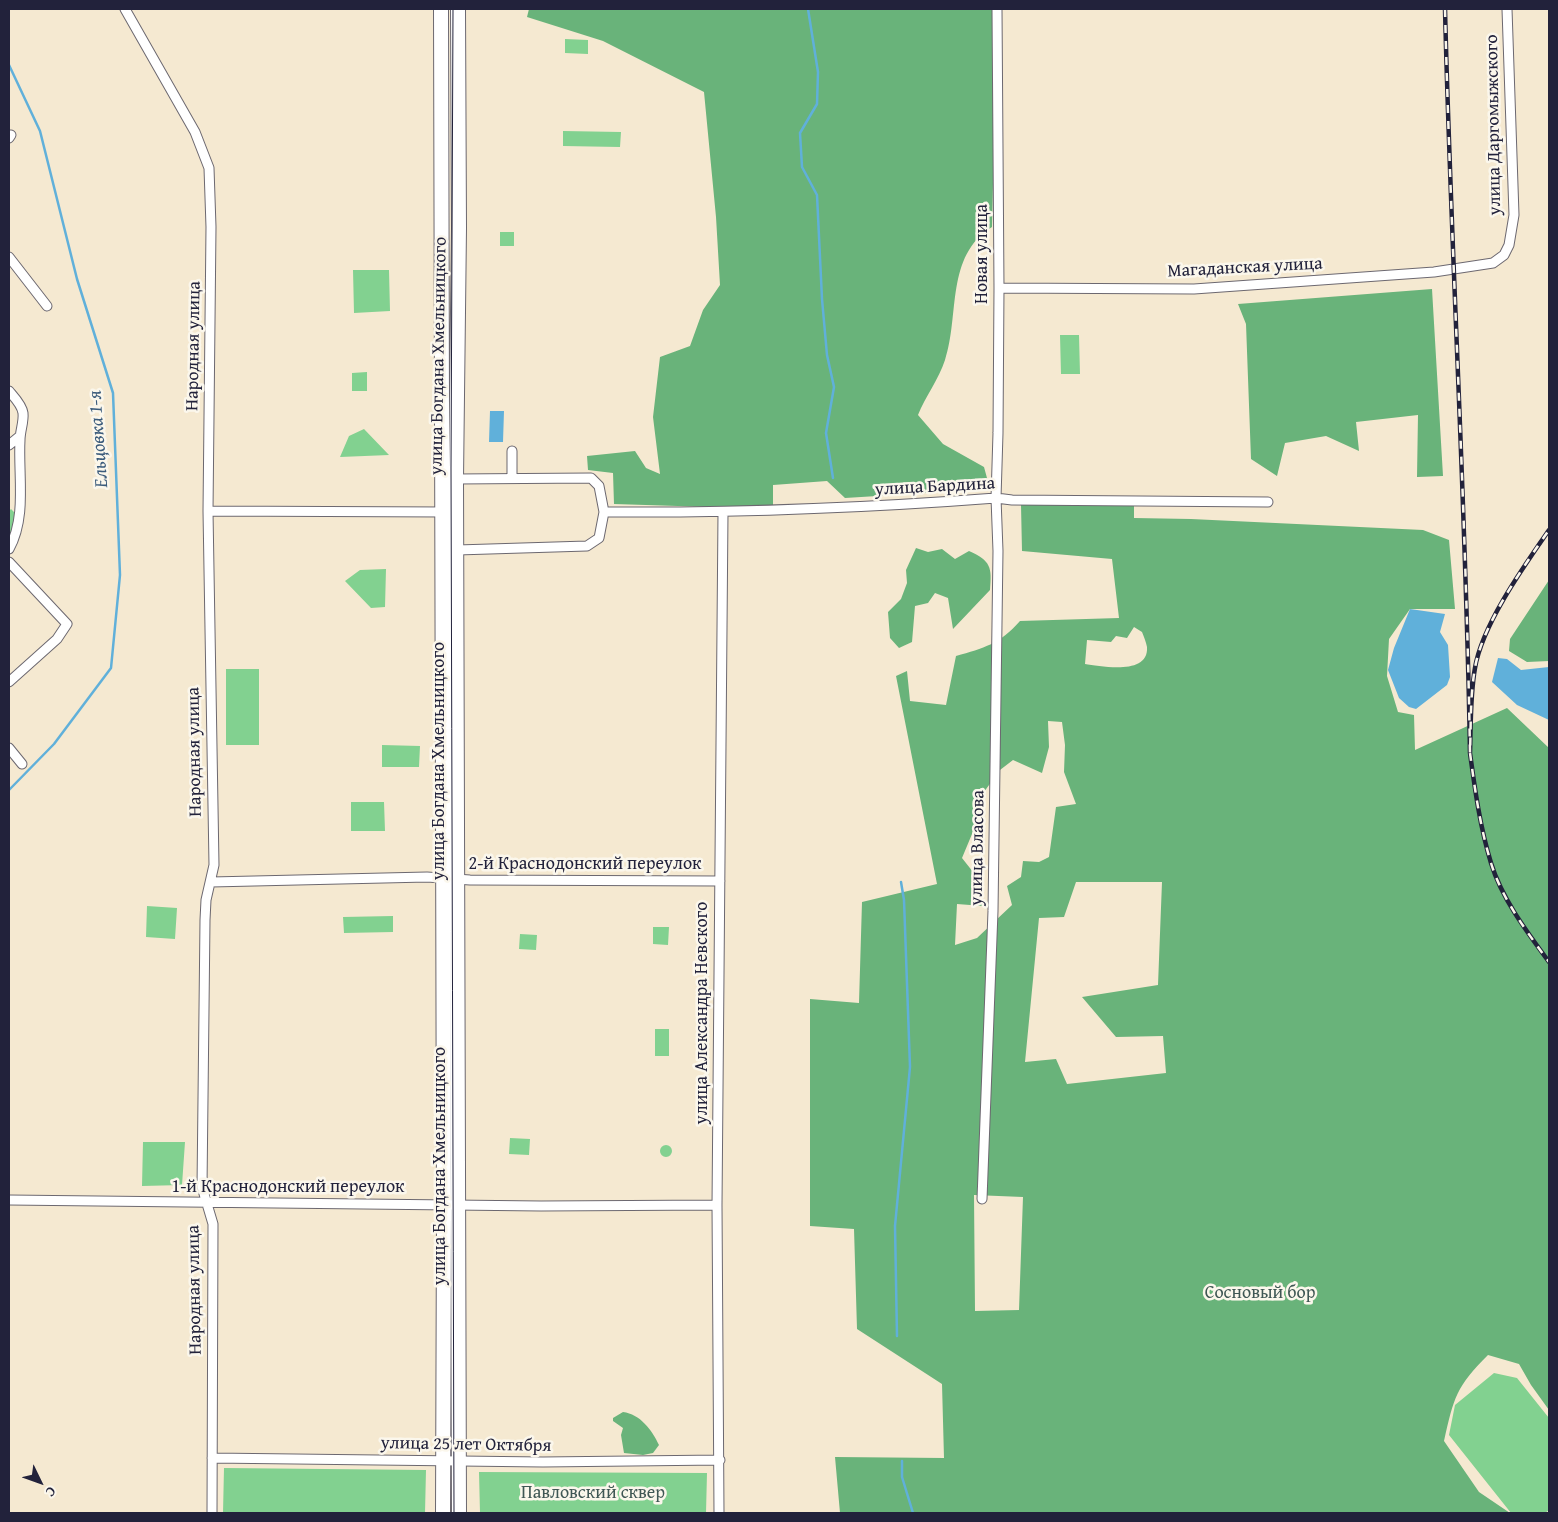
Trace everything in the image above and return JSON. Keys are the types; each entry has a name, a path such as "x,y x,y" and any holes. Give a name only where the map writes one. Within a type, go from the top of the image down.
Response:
{"highway":[{"name":"улица Богдана Хмельницкого","path":"441,9 443,358 441,511 444,1204 443,1513"},
{"name":"улица Богдана Хмельницкого","path":"458,9 459,228 456,512 458,550 459,1513"}],"street":[{"name":"Народная улица","path":"125,9 194,132 210,168 208,511 214,865 206,900 202,1187 213,1224 212,1513"},
{"name":"Новая улица","path":"996,498 999,288 997,9"},
{"name":"улица Даргомыжского","path":"1493,263 1504,255 1509,245 1514,215 1507,9"},
{"path":"9,257 47,306"},
{"name":"Магаданская улица","path":"999,288 1194,289 1434,272 1493,263"},
{"path":"9,391 23,411 20,436 18,516 14,541 9,550"},
{"path":"9,445 20,436"},
{"path":"512,451 512,478"},
{"path":"456,479 591,478 599,486 604,512 599,538 587,546 458,550"},
{"name":"улица Бардина","path":"604,512 723,513 886,506 996,498 1012,500 1268,502"},
{"name":"улица Власова","path":"982,1199 993,911 998,551 996,498"},
{"path":"208,511 456,512"},
{"name":"улица Александра Невского","path":"719,1513 717,1205 723,513"},
{"path":"9,562 66,624 57,639 9,682"},
{"path":"9,748 22,764"},
{"name":"2-й Краснодонский переулок","path":"211,882 315,878 720,881"},
{"name":"1-й Краснодонский переулок","path":"9,1200 207,1204 717,1205"},
{"name":"улица 25 лет Октября","path":"212,1458 443,1461 720,1460"}],"green space":[{"path":"529,9 997,10 992,227 977,239 967,254 960,270 945,360 918,415 943,444 984,467 990,489 845,498 827,481 773,485 773,509 614,504 613,473 588,470 587,456 635,451 646,468 660,474 653,417 660,357 690,346 703,310 720,285 716,217 704,92 603,41 527,17"},
{"path":"565,39 588,40 588,54 565,53"},
{"path":"563,131 621,132 620,147 563,146"},
{"path":"500,232 514,232 514,246 500,246"},
{"path":"353,270 389,270 390,311 354,313"},
{"path":"1432,289 1443,476 1417,477 1418,415 1356,422 1359,451 1326,436 1285,443 1277,476 1251,459 1246,324 1238,304"},
{"path":"1060,335 1079,335 1080,374 1061,374"},
{"path":"367,372 367,391 352,391 352,373"},
{"path":"364,429 389,455 340,457 349,436"},
{"name":"Сосновый бор","path":"1134,503 1134,518 1423,530 1449,540 1455,609 1410,609 1389,639 1387,676 1398,712 1414,715 1415,750 1507,708 1549,748 1549,1410 1519,1364 1488,1355 1469,1376 1458,1393 1444,1441 1479,1492 1510,1513 840,1513 835,1457 944,1458 942,1384 857,1329 854,1229 810,1226 810,999 859,1003 862,902 937,884 896,676 907,671 910,701 946,705 956,656 991,644 1006,635 1020,621 1119,618 1112,559 1022,551 1021,505","holes":["1134,627 1142,632 1147,647 1146,656 1140,662 1132,666 1123,667 1085,664 1087,640 1111,642 1116,636 1127,638","1048,721 1062,722 1065,745 1064,772 1076,804 1056,807 1049,857 1039,862 1023,861 1021,877 1007,886 1012,905 977,938 955,945 957,904 983,906 977,877 962,858 982,810 981,796 1000,770 1013,760 1042,773 1049,747","1076,882 1162,882 1158,985 1082,997 1116,1037 1163,1036 1166,1073 1067,1084 1056,1059 1025,1062 1039,918 1064,917","974,1195 1023,1197 1019,1310 975,1311"]},
{"path":"11,509 16,514 9,543 9,511"},
{"path":"916,548 928,552 942,549 955,559 969,551 982,558 990,570 990,590 953,629 948,598 935,593 928,603 915,606 912,642 899,648 890,638 888,612 901,599 907,583 906,570"},
{"path":"386,569 385,607 371,608 345,581 360,570"},
{"path":"1549,580 1549,661 1527,662 1509,651 1510,639"},
{"path":"226,669 259,669 259,745 226,745"},
{"path":"382,745 420,746 419,767 382,767"},
{"path":"351,802 384,802 385,831 351,831"},
{"path":"147,906 177,908 175,939 146,937"},
{"path":"393,916 393,932 344,933 343,917"},
{"path":"653,927 669,927 668,945 653,944"},
{"path":"520,934 537,935 536,950 519,949"},
{"path":"655,1029 669,1029 669,1056 655,1056"},
{"path":"510,1138 530,1139 529,1155 509,1154"},
{"path":"143,1142 185,1142 182,1185 142,1186"},
{"path":"666,1145 672,1151 666,1157 660,1151"},
{"path":"1494,1373 1517,1378 1549,1418 1549,1510 1545,1513 1511,1513 1449,1435 1455,1405"},
{"path":"623,1412 640,1419 649,1428 659,1445 653,1453 643,1455 624,1453 621,1435 623,1428 613,1421 613,1418"},
{"path":"224,1468 426,1470 425,1513 223,1513"},
{"name":"Павловский сквер","path":"479,1472 707,1473 706,1513 480,1513"}],"water":[{"path":"490,411 504,411 503,442 489,442"},
{"path":"1410,609 1445,614 1440,632 1448,645 1450,677 1447,685 1416,709 1409,707 1399,698 1388,670 1394,648"},
{"path":"1498,658 1507,659 1521,670 1549,667 1549,720 1517,705 1492,682"}],"waterway":[{"path":"808,9 818,72 817,104 800,133 802,167 817,195 822,299 827,355 834,387 826,433 833,478"},
{"name":"Ельцовка 1-я","path":"9,65 40,131 77,279 113,393 120,575 111,668 54,744 9,790"},
{"path":"897,1336 895,1226 910,1067 904,900 901,882"},
{"path":"902,1461 902,1477 913,1513"}],"tram line":[{"path":"453,9 451,467 454,1513"}],"railway":[{"path":"1445,9 1470,753 1472,689 1479,651 1505,596 1549,530"},
{"path":"1470,753 1481,822 1491,863 1508,902 1549,962"}]}
